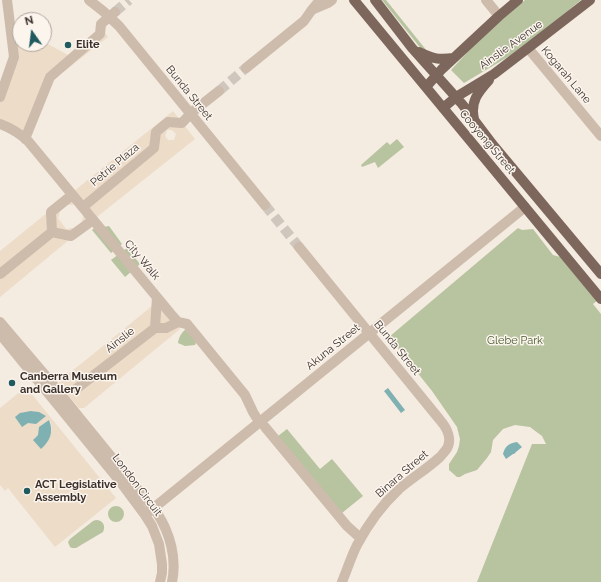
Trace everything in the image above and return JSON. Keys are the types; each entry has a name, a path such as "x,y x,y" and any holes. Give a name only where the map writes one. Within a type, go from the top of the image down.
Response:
{"main road":[{"name":"Cooyong Street","path":"354,0 601,299"},
{"name":"Cooyong Street","path":"375,0 412,48 456,97 493,145 601,274"},
{"path":"426,86 454,58 518,0"},
{"name":"Ainslie Avenue","path":"444,108 456,97 494,74 590,0"},
{"path":"412,48 434,59 454,58"},
{"path":"474,120 472,111 473,103 482,87 494,74"},
{"name":"Akuna Street","path":"525,207 537,197"}],"street":[{"path":"0,97 14,57 7,0"},
{"name":"Bunda Street","path":"89,0 103,11 112,14 119,26 265,205"},
{"path":"246,68 304,21 320,0"},
{"path":"311,10 332,0"},
{"path":"486,0 499,16"},
{"path":"25,138 50,77 100,34 101,24 112,14"},
{"name":"Kogarah Lane","path":"528,48 601,136"},
{"name":"Petrie Plaza","path":"83,207 154,148 156,132 168,122 182,123 219,90"},
{"name":"City Walk","path":"0,124 13,129 25,138 178,322 187,324 245,395 256,417"},
{"path":"52,232 51,212 72,195"},
{"name":"Akuna Street","path":"145,515 525,207"},
{"path":"52,232 71,236 93,220"},
{"path":"0,274 52,232"},
{"name":"Bunda Street","path":"299,247 445,426 448,433 449,442 446,450"},
{"path":"157,297 155,328 166,328 178,322"},
{"name":"London Circuit","path":"0,322 51,382 154,508 162,520 172,549 172,582"},
{"name":"Ainslie","path":"76,389 155,328"},
{"name":"London Circuit","path":"0,334 119,480 145,515 152,526 159,544 162,564 160,582"},
{"path":"51,382 52,398"},
{"path":"65,414 79,417"},
{"path":"264,427 347,526 359,537"},
{"name":"Binara Street","path":"342,582 359,537 388,500 433,463 446,450"}],"green space":[{"path":"382,0 386,0 427,51 422,50"},
{"path":"525,0 581,0 523,48 464,83 451,70 486,32"},
{"path":"397,139 404,147 378,168 375,162 362,167 361,165 387,142 390,145"},
{"path":"101,222 104,227 109,226 122,244 111,253 92,230"},
{"name":"Glebe Park","path":"518,228 522,230 533,229 553,255 560,257 597,301 593,304 601,314 601,582 477,582 532,444 546,444 542,436 530,427 515,425 503,429 493,440 491,452 477,470 457,477 449,470 449,464 459,446 460,439 457,427 432,391 389,337"},
{"path":"127,248 140,264 125,277 111,260"},
{"path":"188,327 196,343 195,345 185,346 178,343 181,334"},
{"path":"287,429 320,469 332,459 363,496 342,513 278,436"},
{"path":"116,506 123,511 124,514 119,521 116,522 109,517 108,514 113,507"},
{"path":"96,520 103,524 103,532 76,548 70,547 68,542 70,539"}],"shaded area":[{"path":"101,28 108,37 52,81 28,141 0,124 0,85 13,52 52,52 52,46 68,55"},
{"path":"173,111 195,139 93,220 0,297 0,251","holes":["167,130 172,130 176,134 174,140 168,140 165,136","76,204 84,214 80,227 66,229 58,218 62,206"]},
{"path":"157,302 180,329 84,408 79,408 59,384 60,378 81,364"},
{"path":"26,387 116,498 55,547 8,488 5,491 0,485 0,408","holes":["31,411 39,412 45,416 34,423 28,423","49,420 52,431 33,439 38,435 40,427"]}],"water":[{"path":"388,388 405,410 401,413 384,391"},
{"path":"31,411 39,412 46,416 36,424 28,423 22,427 15,417 20,413"},
{"path":"49,420 51,428 50,436 47,443 41,449 33,440 38,435 39,427"},
{"path":"517,442 522,447 506,459 503,454 506,447"}],"tunnel":[{"path":"115,12 129,0"},
{"path":"219,91 246,68"},
{"path":"265,205 299,247"}],"place":[{"name":"Elite","path":"68,45"},
{"name":"Canberra Museum and Gallery","path":"12,383"},
{"name":"ACT Legislative Assembly","path":"27,491"}]}
